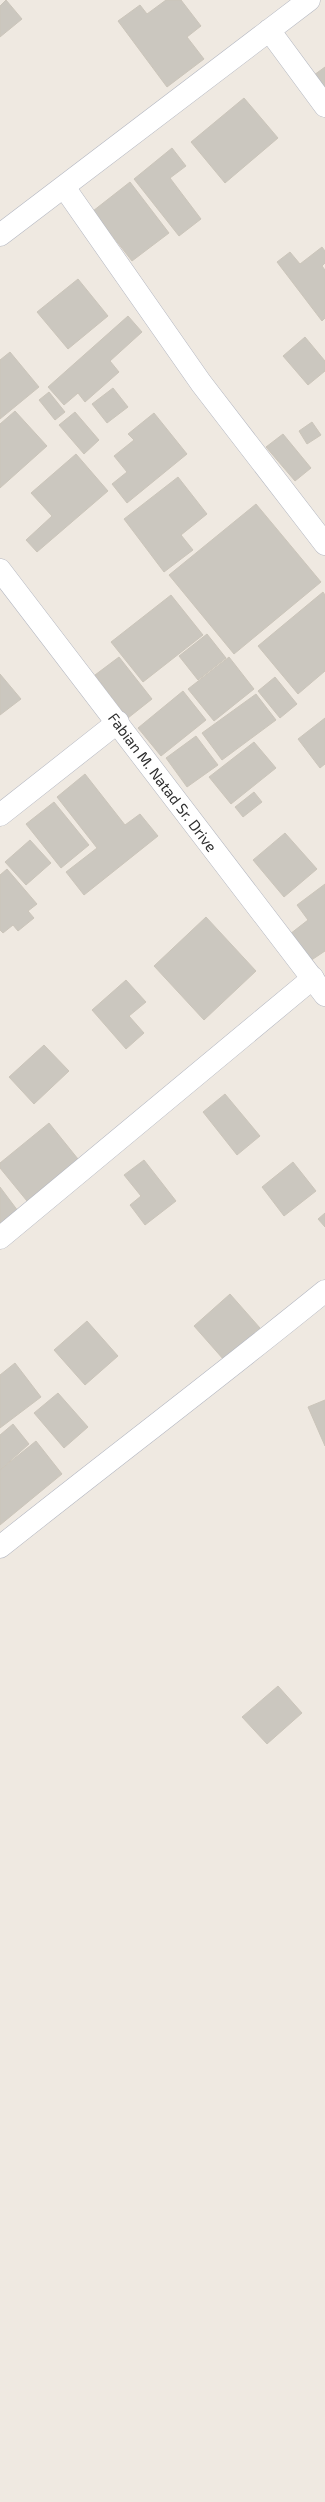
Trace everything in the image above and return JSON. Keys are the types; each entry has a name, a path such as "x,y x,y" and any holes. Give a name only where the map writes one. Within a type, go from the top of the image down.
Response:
{"street":[{"path":"0,235 64,188 309,0"},
{"path":"268,30 325,106"},
{"path":"64,188 201,383 325,544"},
{"name":"Fabian M. Natad Sr. Drive","path":"0,570 118,722 319,987"},
{"path":"0,815 118,722"},
{"path":"0,1238 319,987"},
{"path":"0,1547 152,1426 238,1362 325,1291"}],"building":[{"path":"6,0 22,19 0,37 0,6"},
{"path":"166,0 181,0 201,26 187,37 204,59 167,87 118,21 140,5 147,14"},
{"path":"325,67 325,88 314,75"},
{"path":"244,98 278,138 225,183 191,142"},
{"path":"172,148 186,166 170,178 201,219 179,236 134,179"},
{"path":"130,182 169,233 132,261 93,211"},
{"path":"322,247 325,251 325,263 322,266 325,270 325,318 322,321 277,262 290,252 300,264"},
{"path":"78,279 108,316 68,349 37,312"},
{"path":"128,316 142,332 110,361 119,372 85,402 78,393 64,405 48,387"},
{"path":"305,337 325,361 325,371 308,385 283,356"},
{"path":"10,352 39,387 0,419 0,360"},
{"path":"113,388 128,407 107,423 92,404"},
{"path":"49,392 65,412 55,420 39,400"},
{"path":"15,411 47,446 0,488 0,424"},
{"path":"75,412 99,440 84,454 59,425"},
{"path":"154,413 187,454 127,503 112,484 127,472 114,456 134,440 128,434"},
{"path":"312,422 321,435 307,444 299,431"},
{"path":"283,434 311,468 295,481 266,447"},
{"path":"76,454 108,491 37,552 26,540 52,516 31,493"},
{"path":"178,477 207,514 181,535 193,550 164,572 124,519"},
{"path":"256,504 321,582 234,654 169,575"},
{"path":"323,592 325,595 325,671 298,694 258,646"},
{"path":"171,595 203,635 143,682 111,642"},
{"path":"207,634 226,658 198,680 179,656"},
{"path":"119,657 152,699 128,718 95,675"},
{"path":"229,657 254,689 214,721 188,689"},
{"path":"0,674 21,699 0,715"},
{"path":"275,677 297,704 280,718 258,691"},
{"path":"183,691 206,720 161,756 138,728"},
{"path":"256,694 276,720 222,760 202,733"},
{"path":"325,718 325,764 320,768 298,739"},
{"path":"196,736 218,765 187,787 166,758"},
{"path":"254,742 276,768 231,804 209,777"},
{"path":"85,774 125,825 140,814 158,836 84,895 66,872 97,848 57,797"},
{"path":"254,792 262,802 243,817 235,807"},
{"path":"54,802 89,845 61,868 26,824"},
{"path":"285,833 317,869 284,897 253,860"},
{"path":"30,840 51,863 26,885 5,862"},
{"path":"7,869 37,904 28,911 34,918 18,931 13,925 3,933 0,930 0,875"},
{"path":"325,884 325,951 310,961 290,934 308,920 297,905"},
{"path":"206,917 256,971 204,1020 154,966"},
{"path":"126,980 146,1002 129,1016 144,1033 126,1049 92,1010"},
{"path":"44,1045 69,1071 34,1104 9,1077"},
{"path":"225,1094 260,1136 237,1155 203,1112"},
{"path":"49,1123 78,1159 27,1201 0,1168 0,1163"},
{"path":"144,1160 176,1201 145,1225 130,1205 141,1196 124,1175"},
{"path":"293,1162 316,1191 284,1216 262,1187"},
{"path":"0,1187 18,1211 0,1225"},
{"path":"325,1213 325,1227 318,1219"},
{"path":"230,1294 260,1328 224,1360 194,1326"},
{"path":"87,1321 118,1356 85,1385 54,1350"},
{"path":"15,1363 41,1397 0,1428 0,1375"},
{"path":"58,1393 88,1427 64,1448 34,1413"},
{"path":"325,1400 325,1446 308,1407"},
{"path":"13,1424 29,1444 0,1470 0,1435"},
{"path":"36,1441 62,1474 0,1525 0,1470"},
{"path":"278,1686 302,1713 267,1744 242,1717"}]}
